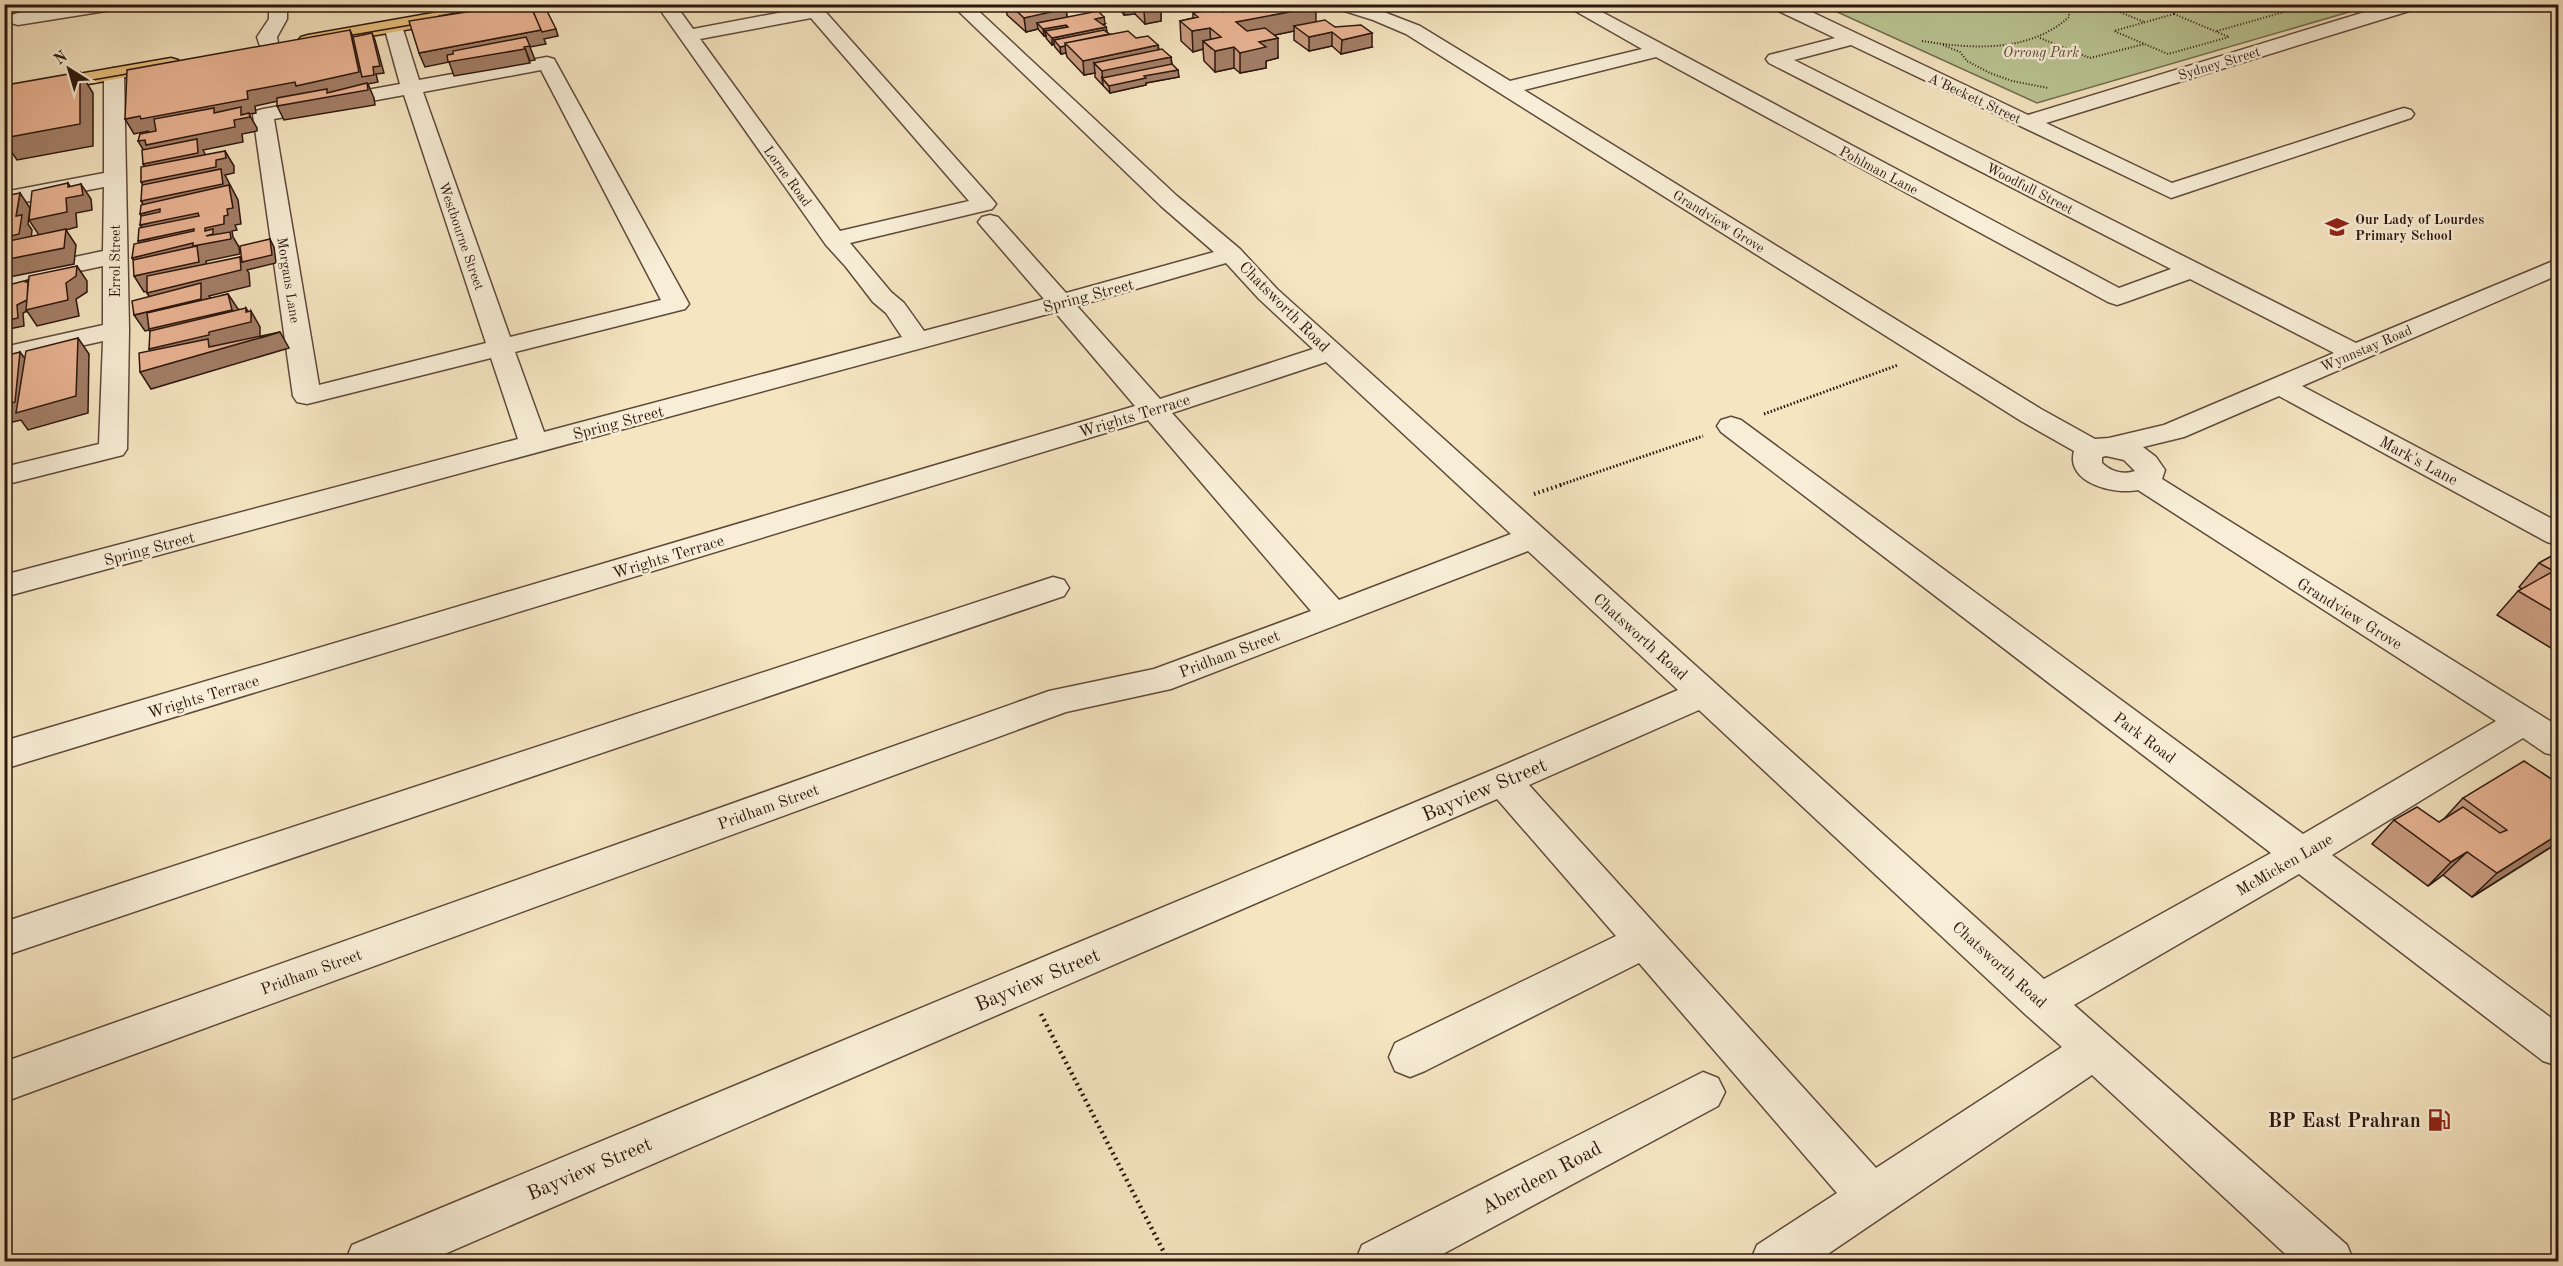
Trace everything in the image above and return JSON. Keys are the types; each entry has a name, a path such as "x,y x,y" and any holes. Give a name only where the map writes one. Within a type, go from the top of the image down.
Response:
{"main road":[{"path":"247,51 519,4"},
{"path":"4,93 191,61"}],"street":[{"path":"13,26 112,4"},
{"path":"269,48 267,37 278,19 278,4"},
{"name":"Lorne Road","path":"665,4 834,240 855,262 882,297 895,308 918,341"},
{"name":"Chatsworth Road","path":"960,4 1173,204 1255,276 1268,294 1331,352 2041,1002 2330,1262"},
{"name":"Grandview Grove","path":"1342,4 1413,30 2031,415 2101,448"},
{"name":"Pohlman Lane","path":"1572,4 2116,297 2192,270"},
{"name":"A'Beckett Street","path":"1779,4 2171,191 2404,114"},
{"name":"Sydney Street","path":"2027,122 2412,4"},
{"path":"687,36 811,8 984,204 834,240"},
{"name":"Westbourne Street","path":"393,26 408,80 534,445"},
{"name":"Woodfull Street","path":"1852,39 1776,59 2355,353"},
{"path":"408,80 544,47"},
{"path":"1508,88 1659,51"},
{"path":"408,80 547,63 676,304 500,348"},
{"name":"Errol Street","path":"4,476 113,449 116,330 114,74"},
{"name":"Morgans Lane","path":"408,80 263,115 307,396 500,348"},
{"path":"4,199 115,178"},
{"path":"990,222 1332,614"},
{"name":"Spring Street","path":"4,586 1164,275 1231,254"},
{"path":"4,280 115,256"},
{"name":"Wynnstay Road","path":"2101,448 2174,431 2559,266"},
{"path":"4,355 116,330"},
{"name":"Wrights Terrace","path":"4,756 1154,409 1331,352"},
{"name":"Mark's Lane","path":"2280,385 2559,535"},
{"name":"Park Road","path":"1731,426 2559,1047"},
{"name":"Wynnstay Road","path":"2145,472 2174,431"},
{"path":"2101,448 2087,453 2086,459 2095,471 2114,481 2135,483 2145,472"},
{"name":"Grandview Grove","path":"2145,472 2212,526 2559,743"},
{"name":"Pridham Street","path":"4,1082 1061,700 1159,680 1452,570 1533,537"},
{"path":"4,939 1053,588"},
{"name":"Bayview Street","path":"369,1262 1503,781 1704,693"},
{"name":"McMicken Lane","path":"2041,1002 2301,854 2524,721"},
{"path":"1503,781 1871,1197"},
{"path":"1410,1057 1645,941"},
{"path":"1774,1262 2094,1050"},
{"name":"Aberdeen Road","path":"1379,1262 1703,1092"}],"path":[{"path":"1917,41 1969,45 2013,44 2039,38 2063,24 2070,17 2069,4"},
{"path":"2101,4 2144,22"},
{"path":"2216,31 2312,4"},
{"path":"2039,38 2090,58 2144,44 2114,31 2174,14 2229,37"},
{"path":"1940,44 1960,52 1967,61 1990,73 2012,81 2050,88"},
{"path":"1960,52 1969,45"},
{"path":"1026,983 1169,1262"}],"green space":[{"name":"Orrong Park","path":"1822,5 2373,5 2037,103"}],"building":[{"path":"499,4 530,4 541,30 419,53 409,21 491,8"},
{"path":"1009,4 1066,5 1060,6 1065,9 1024,18"},
{"path":"1138,4 1158,4 1160,7 1144,11"},
{"path":"1210,4 1244,4 1220,10"},
{"path":"1261,4 1314,4 1312,5 1316,7 1236,22 1247,31 1265,28 1278,38 1259,42 1266,47 1240,53 1234,47 1215,51 1203,41 1221,37 1210,28 1192,31 1180,21 1198,17 1193,13 1218,8 1223,12"},
{"path":"545,7 556,29 542,32 532,9"},
{"path":"1098,11 1104,17 1095,19 1106,27 1052,38 1045,31 1068,27 1066,25 1043,29 1037,23"},
{"path":"1325,20 1335,27 1361,25 1372,33 1342,40 1332,32 1309,37 1294,26"},
{"path":"350,30 359,72 296,86 295,82 247,91 248,99 141,119 140,116 125,119 127,70"},
{"path":"1104,30 1109,34 1065,43 1065,46 1060,47 1054,40"},
{"path":"1128,31 1136,38 1148,36 1158,45 1083,61 1065,43"},
{"path":"372,33 380,66 373,67 374,75 362,77 353,37"},
{"path":"526,37 530,46 524,47 525,49 448,62 447,55 453,54 453,51"},
{"path":"1162,49 1171,57 1102,71 1094,63"},
{"path":"1172,64 1178,70 1144,76 1146,78 1109,86 1102,78"},
{"path":"80,72 80,124 4,138 12,84"},
{"path":"367,83 368,90 277,106 277,98 327,89 327,93"},
{"path":"10,91 7,110 4,111 4,92"},
{"path":"241,107 241,115 249,113 250,117 234,120 235,127 146,145 145,140 138,141 140,134 156,131 154,119 214,108 214,113"},
{"path":"197,139 198,153 143,164 142,150"},
{"path":"225,151 226,158 216,160 216,167 141,182 141,167"},
{"path":"221,169 223,184 141,201 142,185"},
{"path":"68,183 68,187 81,184 83,195 66,198 67,212 29,220 32,191"},
{"path":"229,185 233,208 227,209 228,215 224,216 224,224 205,228 205,231 213,229 213,234 206,236 230,232 231,239 193,246 193,243 132,258 134,244 194,231 194,229 138,241 139,228 199,216 198,213 140,225 141,216 160,212 160,209 140,214 141,205"},
{"path":"20,193 16,216 22,215 19,234 4,238 4,196"},
{"path":"66,229 64,248 4,260 4,242"},
{"path":"270,239 272,255 242,262 240,246"},
{"path":"197,246 199,262 134,276 133,260"},
{"path":"240,257 241,270 147,293 147,276"},
{"path":"77,266 76,276 66,283 68,300 26,310 29,276"},
{"path":"28,280 26,282 28,282 27,300 17,305 18,318 4,321 4,286"},
{"path":"201,283 201,299 134,315 132,301"},
{"path":"228,294 232,310 149,329 147,313"},
{"path":"246,308 246,312 251,311 251,322 209,332 209,335 149,349 150,331"},
{"path":"280,332 140,372 139,353 208,339 209,347"},
{"path":"78,338 76,396 16,413 26,351"},
{"path":"20,352 15,402 4,405 4,356"},
{"path":"2559,552 2559,574 2539,563"},
{"path":"2550,573 2559,578 2559,615 2518,591"},
{"path":"2524,761 2559,784 2559,834 2497,873 2467,852 2451,862 2394,820 2417,807 2439,822 2463,807 2500,833 2507,830 2463,798"}],"tram line":[{"path":"439,16 508,4"},
{"path":"336,38 428,22"},
{"path":"70,84 144,71"},
{"path":"4,91 28,87"}],"place":[{"name":"Our Lady of Lourdes Primary School","path":"2337,227"},
{"name":"BP East Prahran","path":"2439,1120"}]}
